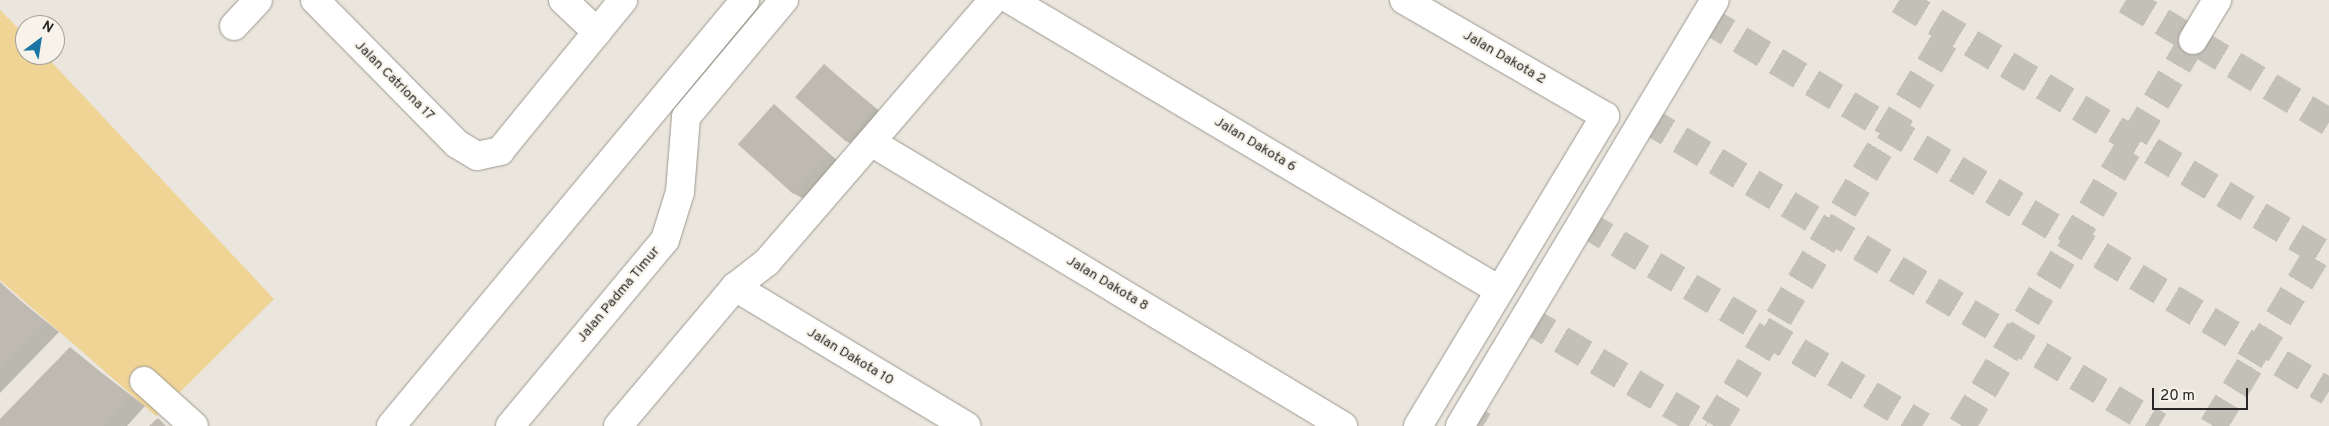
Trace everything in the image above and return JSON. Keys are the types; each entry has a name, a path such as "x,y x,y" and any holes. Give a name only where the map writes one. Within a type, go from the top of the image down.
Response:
{"street":[{"path":"234,26 258,0"},
{"name":"Jalan Catriona 17","path":"314,0 457,144 477,156 500,150 597,32"},
{"path":"563,0 597,32 623,0"},
{"path":"391,426 744,0"},
{"name":"Jalan Padma Timur","path":"510,426 665,240 680,192 686,117 784,0"},
{"path":"618,426 735,287 767,262 993,0"},
{"name":"Jalan Dakota 6","path":"1011,0 1499,290"},
{"name":"Jalan Dakota 2","path":"1404,0 1605,116 1499,290"},
{"path":"1460,426 1715,0"},
{"path":"2193,40 2217,0"},
{"name":"Jalan Dakota 8","path":"871,142 1343,426"},
{"name":"Jalan Dakota 10","path":"735,287 966,426"},
{"path":"1418,426 1499,290"},
{"path":"144,381 194,426"}],"shaded area":[{"path":"0,10 15,25 15,65 54,65 274,299 156,416 0,280"}],"building":[{"path":"824,64 875,108 846,141 795,97"},
{"path":"774,104 829,154 793,194 738,144"},
{"path":"0,282 44,322 0,368"},
{"path":"70,347 130,396 103,426 0,426 0,419"},
{"path":"158,418 166,426 149,426"}],"tunnel":[{"path":"1899,0 2329,257"},
{"path":"2126,0 2329,122"},
{"path":"1704,18 2329,392"},
{"path":"1714,426 1950,31"},
{"path":"1962,426 2193,40"},
{"path":"1644,118 2159,426"},
{"path":"1582,222 1923,426"},
{"path":"2213,426 2319,251"},
{"path":"1525,318 1706,426"},
{"path":"1466,416 1483,426"}]}
